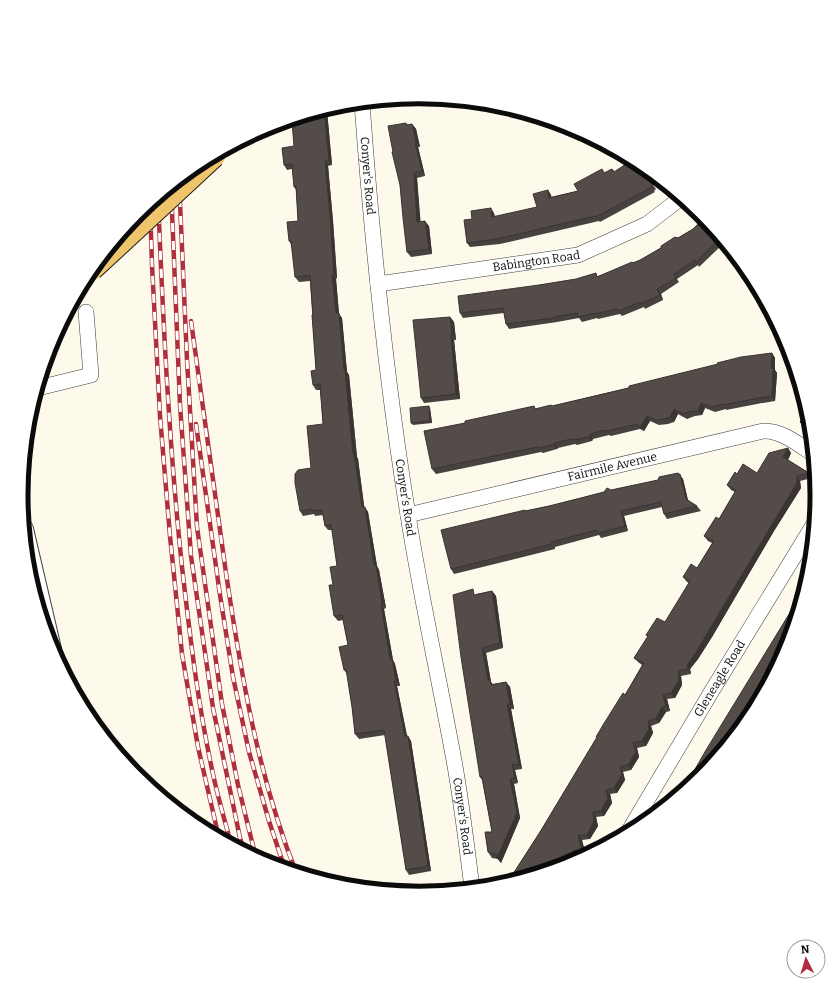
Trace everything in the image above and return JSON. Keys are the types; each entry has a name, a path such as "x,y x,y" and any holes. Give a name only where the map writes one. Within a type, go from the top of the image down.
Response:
{"main road":[{"path":"123,240 188,180"}],"street":[{"name":"Conyer's Road","path":"362,109 370,212 391,402 408,515 457,780 471,883"},
{"name":"Babington Road","path":"378,284 578,255 646,224 676,201"},
{"path":"43,387 92,375 86,312"},
{"name":"Fairmile Avenue","path":"408,515 763,431 771,431 782,435 808,451"},
{"name":"Gleneagle Road","path":"634,822 808,534"}],"building":[{"path":"325,116 329,161 325,161 334,274 332,274 336,313 339,313 353,454 362,507 365,507 374,565 376,565 390,659 392,659 396,681 394,681 405,736 408,736 428,866 406,870 384,730 355,734 346,669 344,670 339,647 348,645 342,615 334,616 329,585 333,585 330,567 337,566 331,524 325,526 322,510 312,511 312,509 300,511 295,483 295,474 298,470 311,468 307,426 323,424 320,384 313,385 311,371 316,370 310,275 295,277 291,241 289,241 287,222 298,221 296,186 294,187 292,164 284,165 282,148 294,146 292,125"},
{"path":"406,123 406,125 412,124 422,171 414,173 417,222 425,221 429,249 407,252 400,185 392,152 388,126"},
{"path":"626,164 651,180 653,185 651,186 652,187 596,217 497,239 467,243 464,220 472,219 471,211 491,208 492,217 537,207 533,194 548,190 549,198 578,191 574,184 602,169 604,173 612,169 614,172"},
{"path":"699,223 716,242 696,262 695,260 674,274 676,278 657,289 660,295 641,304 640,302 618,311 617,309 578,317 577,313 554,318 506,324 503,308 460,313 458,296 576,279 596,273 597,277 640,260 661,248 661,246 675,237 678,238 693,229"},
{"path":"450,317 456,394 421,398 413,320"},
{"path":"772,353 772,396 712,407 701,403 698,411 683,414 674,409 670,417 655,420 647,416 640,427 637,424 607,431 605,430 590,434 589,437 573,440 571,439 540,448 537,447 432,469 424,431 465,423 465,421 534,406 535,409 552,406 629,388 629,386 741,357"},
{"path":"429,406 430,421 411,423 410,408"},
{"path":"788,448 783,457 809,473 797,476 797,483 687,665 688,669 678,671 679,680 671,693 663,695 666,706 662,707 656,718 648,721 649,729 642,741 633,743 636,752 628,765 620,767 622,775 614,788 606,790 608,798 601,811 593,812 594,821 587,835 578,835 582,851 578,852 574,850 569,857 545,866 512,875 540,832 603,725 623,693 625,695 644,663 634,658 648,636 646,635 657,618 665,622 690,581 683,577 691,564 697,568 714,541 704,536 716,517 719,519 736,490 727,485 735,472 737,474 743,464 757,473 769,453"},
{"path":"678,473 680,474 686,499 697,506 664,514 661,502 621,511 625,526 598,533 597,530 551,542 552,544 451,569 441,530 581,498 604,492 607,488 611,490 658,480 659,477"},
{"path":"473,589 474,595 492,591 500,643 482,648 488,680 490,680 491,685 506,682 510,704 507,704 519,764 512,765 515,778 510,779 517,813 497,858 496,854 488,852 485,832 492,832 482,777 480,777 453,595"},
{"path":"794,606 780,645 758,691 729,734 692,775"}],"railway":[{"path":"179,186 187,360 197,527 222,704 238,785 254,850"},
{"path":"171,193 180,405 191,556 213,708 242,844"},
{"path":"158,205 173,475 182,567 191,645 203,723 215,783 229,837"},
{"path":"150,212 160,416 182,654 198,747 217,830"},
{"path":"191,321 226,573 245,687 252,724 271,799 294,866"},
{"path":"196,424 233,677 249,752 283,862"}]}
